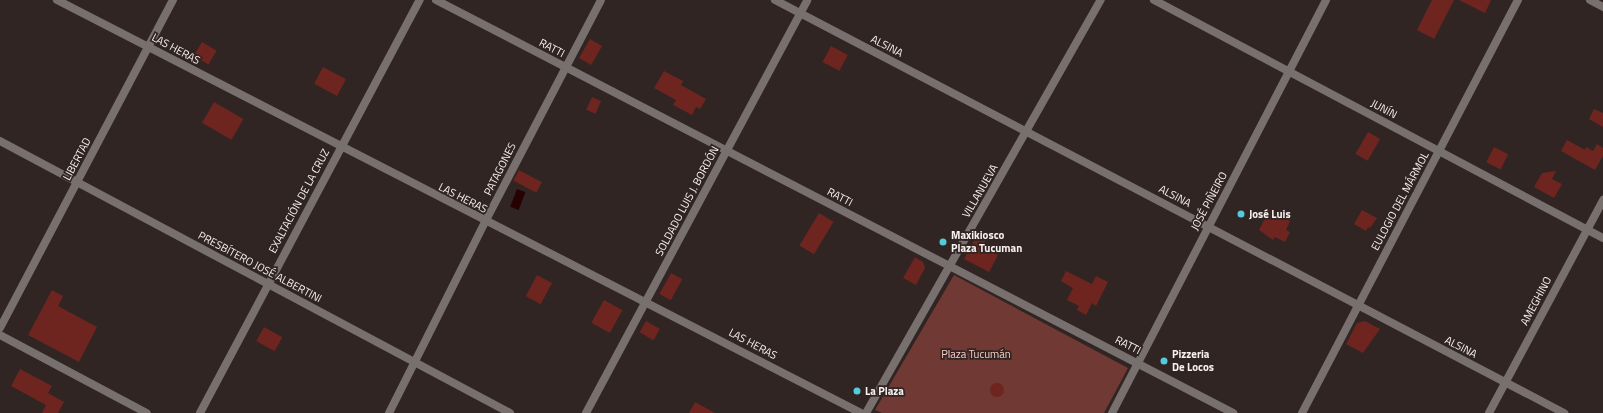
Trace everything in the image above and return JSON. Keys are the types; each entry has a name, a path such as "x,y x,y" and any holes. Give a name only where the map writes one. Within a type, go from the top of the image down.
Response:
{"street":[{"name":"LAS HERAS","path":"57,0 485,222 646,300 861,413"},
{"name":"LIBERTAD","path":"0,328 173,0"},
{"name":"EXALTACIÓN DE LA CRUZ","path":"200,413 420,0"},
{"name":"RATTI","path":"436,0 565,68 1138,362 1233,413"},
{"name":"PATAGONES","path":"389,413 485,222 601,0"},
{"name":"ALSINA","path":"775,0 1564,413"},
{"name":"SOLDADO LUIS J. BORDÓN","path":"586,413 807,0"},
{"name":"VILLANUEVA","path":"866,413 1101,0"},
{"name":"JUNÍN","path":"1154,0 1603,238"},
{"name":"JOSÉ PIÑEIRO","path":"1112,413 1326,0"},
{"name":"EULOGIO DEL MÁRMOL","path":"1302,413 1357,305 1518,0"},
{"path":"1590,0 1603,7"},
{"name":"PRESBÍTERO JOSÉ ALBERTINI","path":"0,141 268,283 414,364 510,413"},
{"name":"AMEGHINO","path":"1489,413 1603,200"},
{"path":"0,335 147,413"}],"green space":[{"name":"Plaza Tucumán","path":"954,275 1128,368 1104,413 882,413 875,410"}],"shaded area":[{"path":"517,189 525,192 519,210 510,207"}],"building":[{"path":"1432,0 1454,0 1434,39 1417,30"},
{"path":"1459,0 1491,0 1485,13"},
{"path":"590,39 602,46 591,65 579,58"},
{"path":"202,42 217,51 208,64 194,56"},
{"path":"831,46 848,55 839,71 823,62"},
{"path":"323,67 346,79 337,96 314,84"},
{"path":"664,71 683,81 681,85 706,99 700,109 696,107 692,115 673,105 676,100 654,88"},
{"path":"592,97 601,101 595,114 586,110"},
{"path":"214,102 243,119 231,140 202,123"},
{"path":"1594,109 1603,113 1603,127 1589,119"},
{"path":"1368,132 1380,139 1368,161 1356,154"},
{"path":"1567,140 1585,150 1586,147 1593,151 1597,144 1603,148 1603,156 1595,170 1561,151"},
{"path":"1494,147 1508,154 1501,169 1486,162"},
{"path":"519,170 542,182 536,193 513,181"},
{"path":"1556,171 1552,179 1562,184 1554,198 1534,187 1542,173"},
{"path":"1269,210 1290,221 1286,230 1290,232 1285,242 1275,237 1273,240 1259,230"},
{"path":"1362,210 1377,218 1366,231 1354,224"},
{"path":"819,213 834,222 814,254 799,246"},
{"path":"980,229 989,234 982,247 998,255 989,272 964,259"},
{"path":"915,257 923,262 925,268 916,285 903,278"},
{"path":"1066,271 1092,284 1096,276 1108,282 1096,306 1092,303 1086,315 1077,310 1079,306 1067,300 1073,288 1061,281"},
{"path":"671,273 682,279 671,300 659,294"},
{"path":"537,275 552,283 541,304 526,296"},
{"path":"52,290 63,296 58,306 97,327 79,362 28,335"},
{"path":"604,300 622,310 610,333 591,323"},
{"path":"646,321 660,329 653,340 640,332"},
{"path":"1365,321 1380,329 1363,353 1346,344 1357,323"},
{"path":"264,327 282,337 275,351 256,341"},
{"path":"20,369 52,386 48,393 64,402 58,413 42,413 46,405 11,386"},
{"path":"994,383 1000,383 1004,387 1004,393 1000,397 994,397 990,393 990,387"},
{"path":"695,402 715,413 689,413"}],"place":[{"name":"José Luis","path":"1241,214"},
{"name":"Maxikiosco Plaza Tucuman","path":"943,242"},
{"name":"Pizzeria De Locos","path":"1164,361"},
{"name":"La Plaza","path":"857,391"}]}
